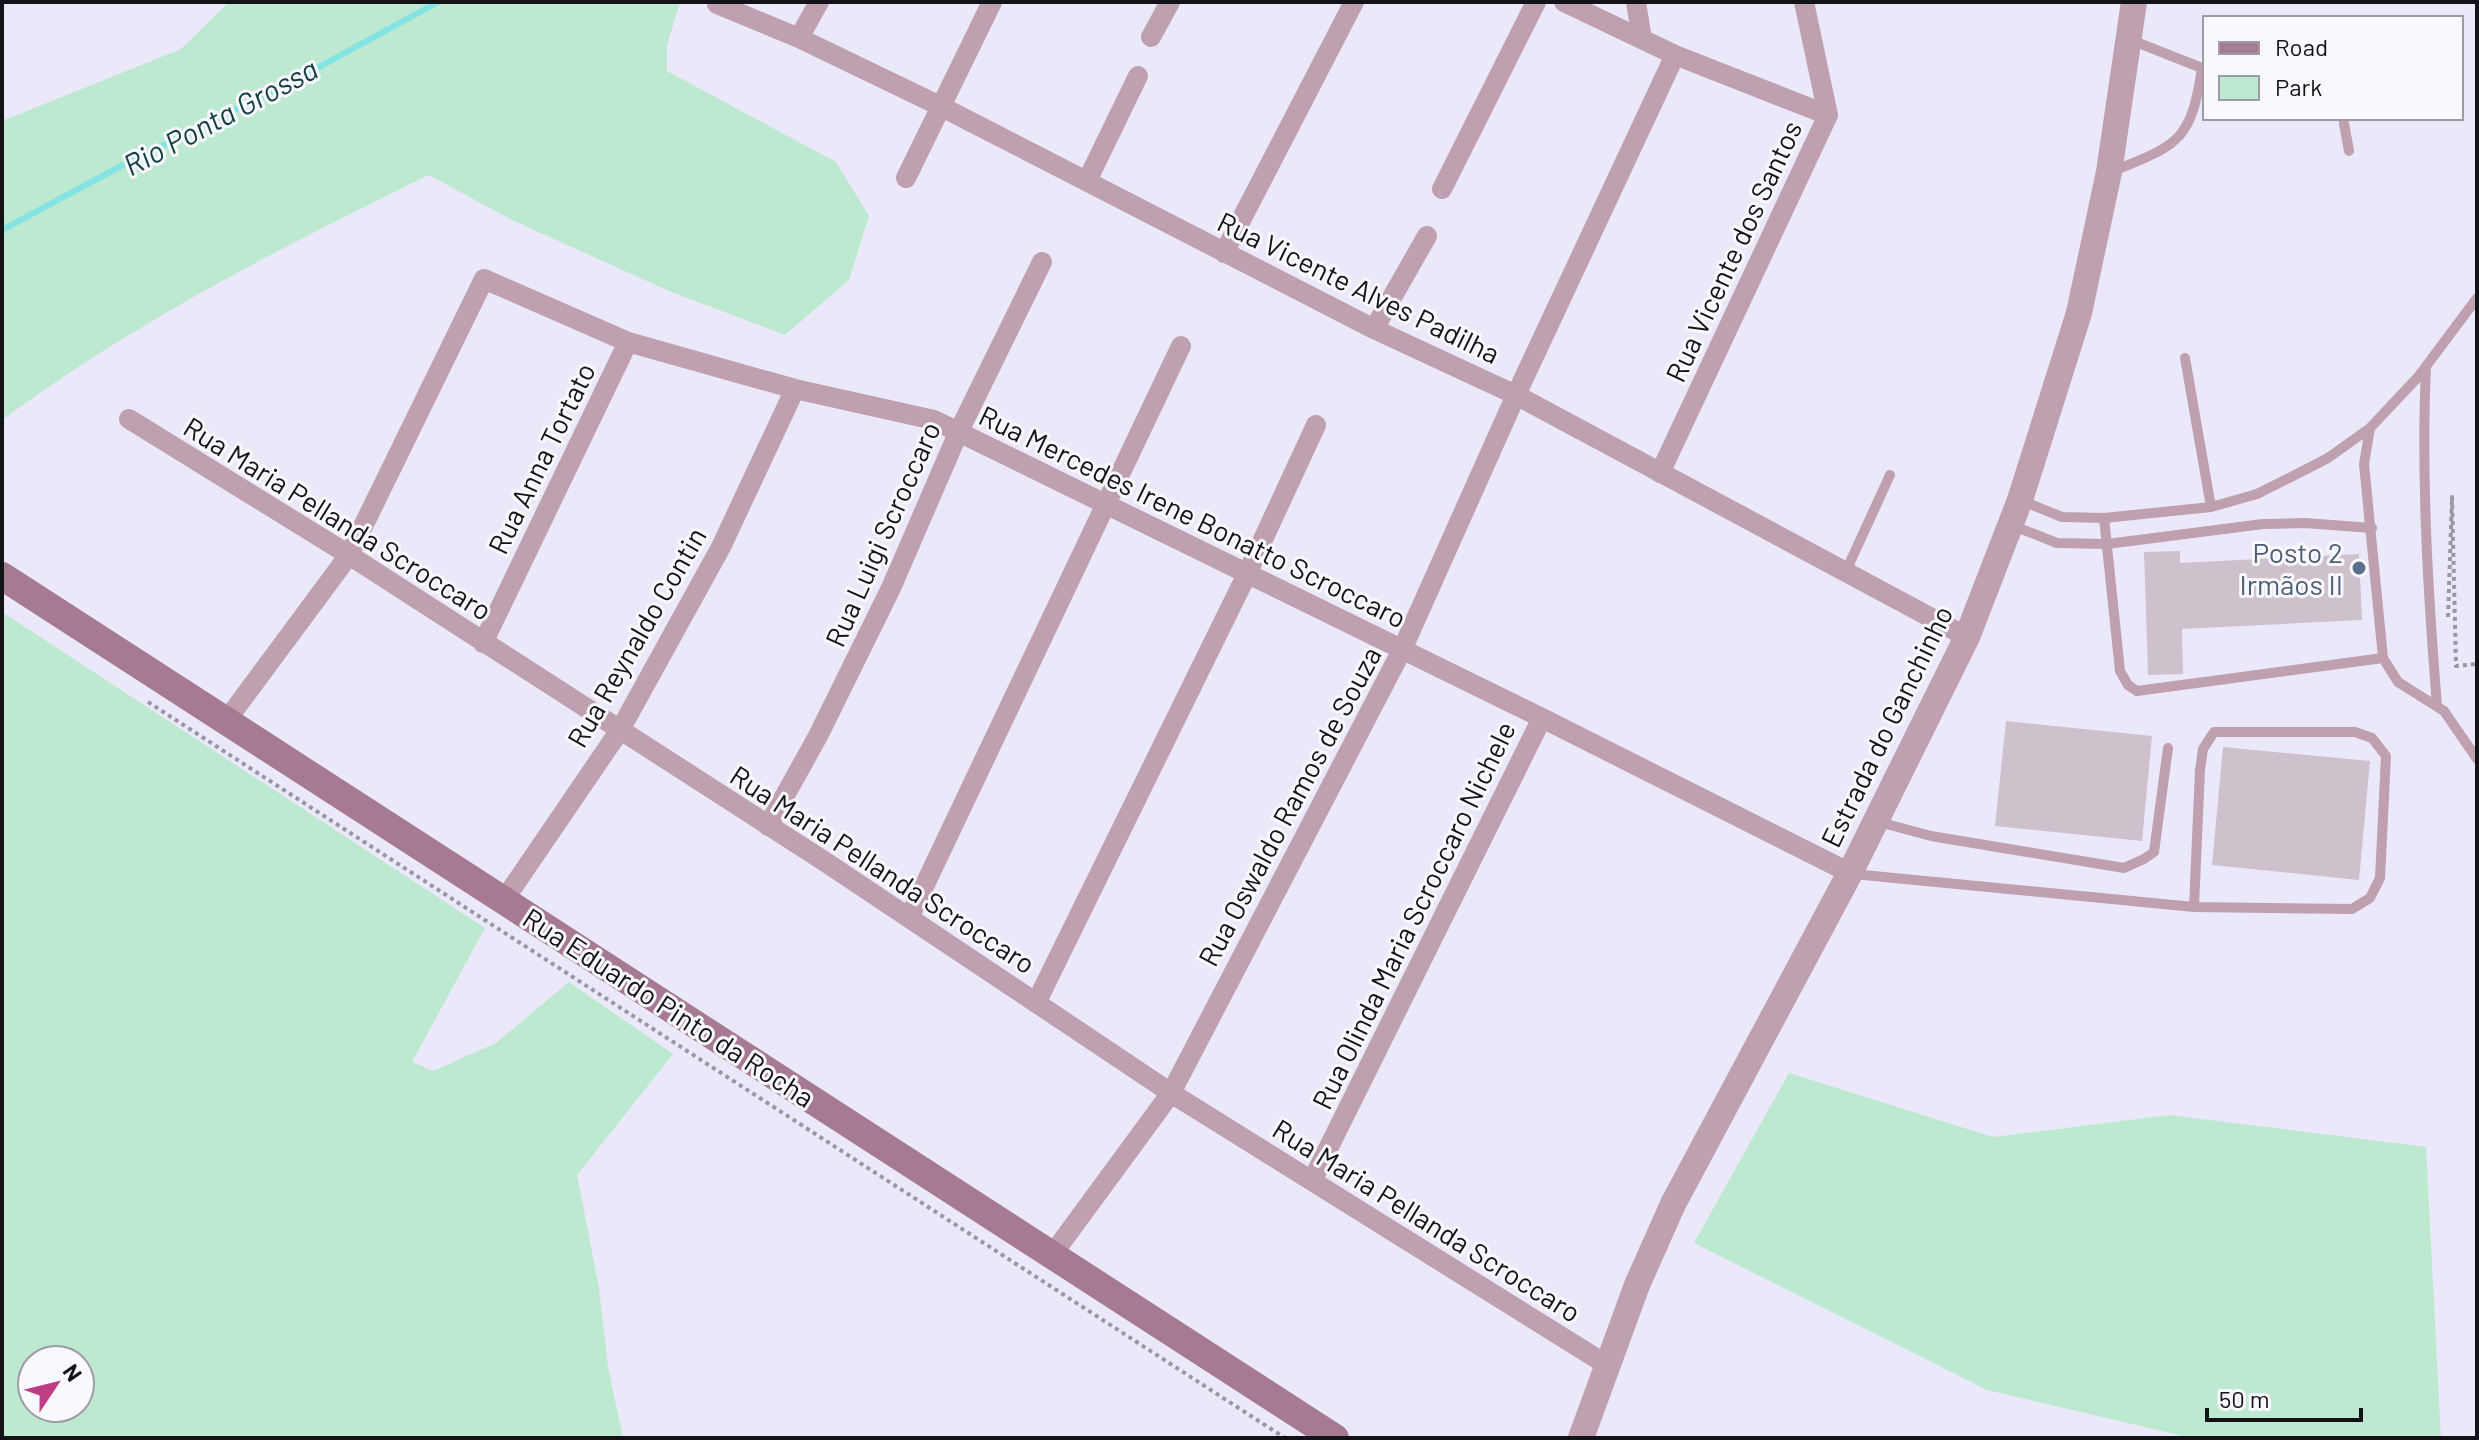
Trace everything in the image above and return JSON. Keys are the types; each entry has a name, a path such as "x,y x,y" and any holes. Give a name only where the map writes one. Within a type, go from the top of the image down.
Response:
{"main road":[{"name":"Rua Eduardo Pinto da Rocha","path":"2,576 1335,1438"}],"street":[{"path":"799,38 819,2"},
{"path":"906,178 992,2"},
{"path":"1151,37 1170,2"},
{"path":"1224,253 1354,2"},
{"path":"1442,189 1536,2"},
{"path":"1564,2 1675,55 1828,115"},
{"path":"1636,2 1642,39"},
{"name":"Rua Vicente dos Santos","path":"1660,473 1828,115 1804,2"},
{"name":"Estrada do Ganchinho","path":"1581,1438 1637,1285 1673,1204 1877,821 1967,637 2020,500 2079,313 2109,172 2134,2"},
{"name":"Rua Vicente Alves Padilha","path":"717,4 799,38 940,106 1374,329 1516,395 1967,637"},
{"name":"Rua Oswaldo Ramos de Souza","path":"1052,1255 1171,1093 1402,650 1516,395 1675,55"},
{"path":"1087,181 1138,76"},
{"path":"1374,329 1427,236"},
{"name":"Rua Luigi Scroccaro","path":"768,826 818,736 891,588 959,431 1042,262"},
{"name":"Rua Mercedes Irene Bonatto Scroccaro","path":"349,555 484,279 628,342 795,389 934,420 1542,718 1850,873"},
{"name":"Rua Anna Tortato","path":"483,643 628,342"},
{"path":"909,918 1181,346"},
{"name":"Rua Reynaldo Contin","path":"504,900 620,730 721,547 795,389"},
{"name":"Rua Maria Pellanda Scroccaro","path":"129,419 349,555 620,730 1171,1093 1607,1365"},
{"path":"1036,1003 1247,574 1316,425"},
{"path":"226,721 349,555"},
{"name":"Rua Olinda Maria Scroccaro Nichele","path":"1312,1181 1542,718"}],"lane":[{"path":"2129,39 2203,68"},
{"path":"2109,172 2165,149 2181,135 2194,111 2203,72"},
{"path":"2343,120 2349,151"},
{"path":"2020,500 2062,517 2104,518 2211,507 2257,494 2328,458 2370,428 2418,377 2477,298"},
{"path":"2185,358 2211,507"},
{"path":"2426,364 2423,423 2437,706"},
{"path":"2370,428 2364,464 2383,658 2398,682 2444,711 2477,759"},
{"path":"1846,571 1890,475"},
{"path":"2104,518 2120,671 2128,685 2137,691 2383,658"},
{"path":"2010,525 2057,543 2107,544 2263,524 2305,523 2372,528"},
{"path":"1850,873 2194,907 2352,909 2370,898 2380,878 2386,756 2372,738 2355,732 2214,732 2203,749 2200,770 2194,907"},
{"path":"1877,821 1931,836 2124,868 2154,852 2168,748"}],"path":[{"path":"2448,617 2452,497 2456,666 2477,664"},
{"path":"136,694 1285,1438"}],"green space":[{"path":"229,2 680,2 667,45 667,71 836,162 869,216 849,280 785,335 669,291 512,220 429,175 264,258 156,318 52,384 2,420 2,121 181,49"},
{"path":"2,612 485,928 412,1062 433,1071 496,1043 569,982 673,1054 577,1175 599,1288 608,1367 623,1438 2,1438"},
{"path":"1789,1073 1993,1137 2169,1115 2426,1147 2441,1438 2191,1438 1987,1390 1694,1243"}],"building":[{"path":"2180,551 2180,563 2359,554 2362,620 2182,629 2183,674 2148,675 2144,552"},
{"path":"2006,721 2152,736 2142,841 1995,826"},
{"path":"2223,747 2370,761 2359,880 2212,865"}],"waterway":[{"name":"Rio Ponta Grossa","path":"2,230 123,165 288,84 438,2"}],"place":[{"name":"Posto 2 Irmãos II","path":"2359,568"}]}
